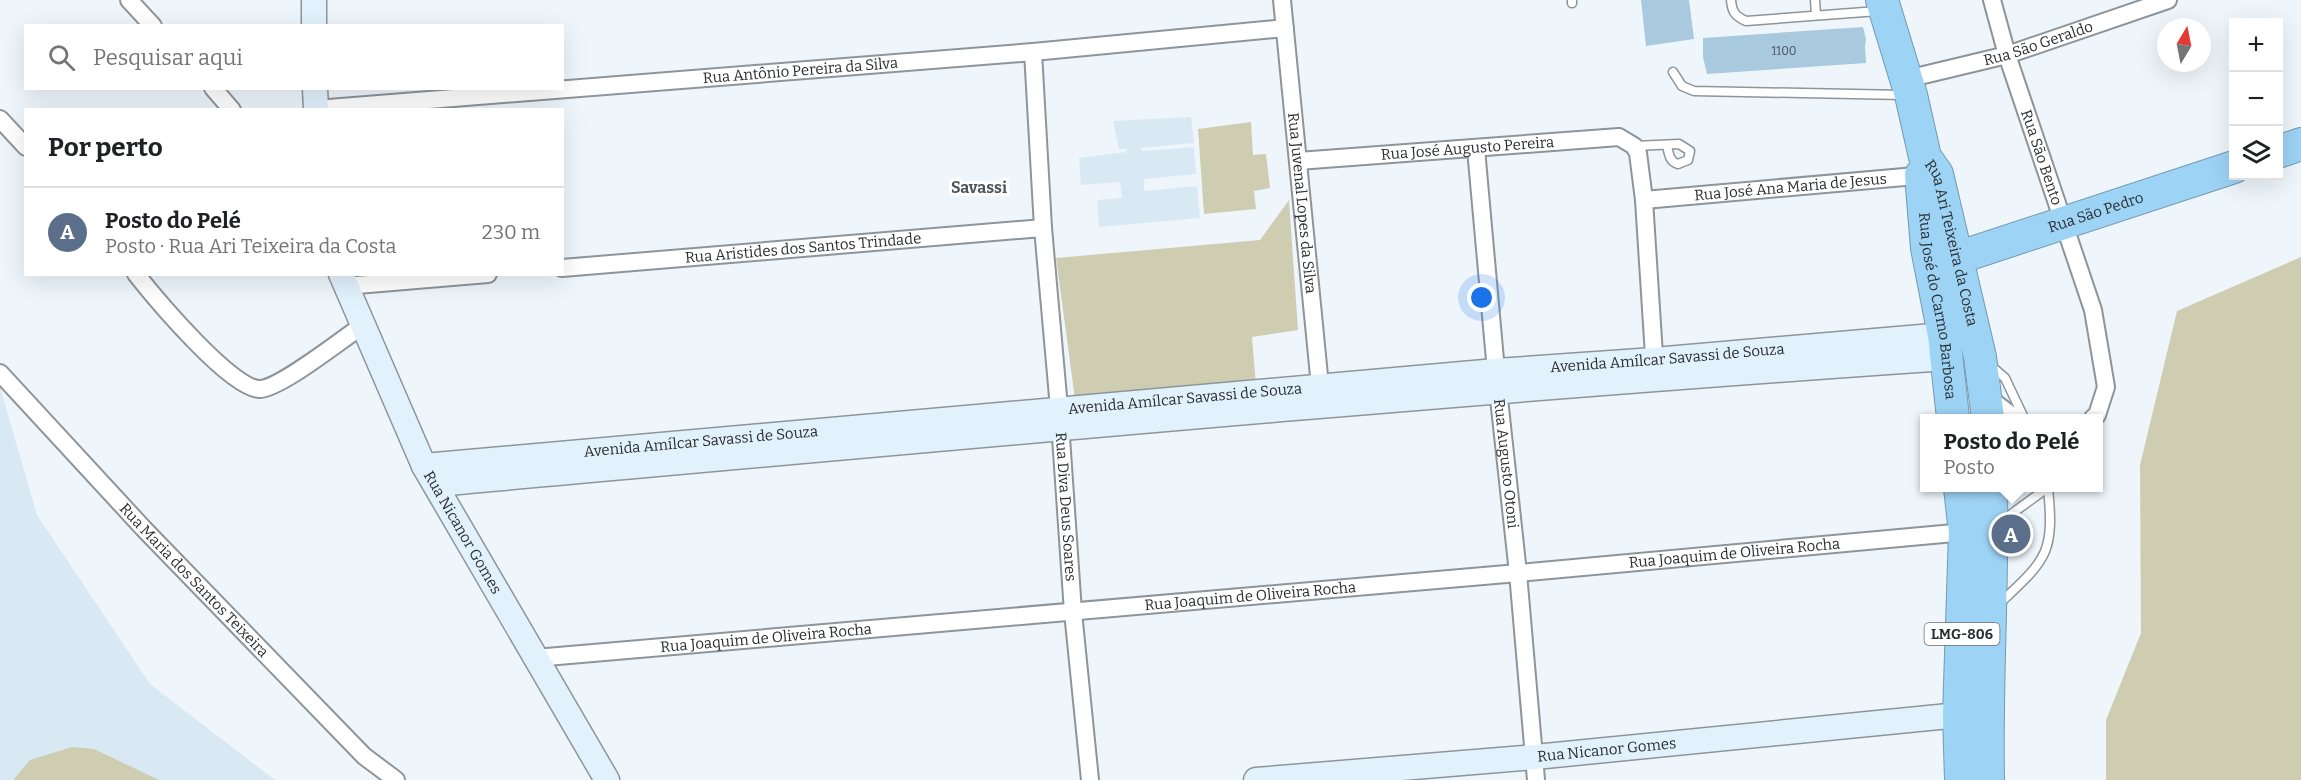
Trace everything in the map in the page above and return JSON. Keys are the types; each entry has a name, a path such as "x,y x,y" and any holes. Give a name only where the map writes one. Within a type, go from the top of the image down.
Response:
{"highway":[{"name":"Rua Ari Teixeira da Costa","path":"1884,5 1909,87 1928,169 1957,258 1980,357 1986,407"},
{"path":"2283,150 2301,144"},
{"name":"Rua José do Carmo Barbosa","path":"1928,169 1927,248 1946,346 1953,414"},
{"name":"Rua São Pedro","path":"1957,258 2229,169"},
{"name":"LMG-806","path":"1962,492 1978,530 1992,611 1987,727 1988,780"},
{"name":"LMG-806","path":"1961,780 1959,714 1978,530 1990,492"}],"street":[{"path":"129,0 151,24"},
{"path":"314,0 314,24"},
{"name":"Rua Juvenal Lopes da Silva","path":"1282,0 1321,396"},
{"name":"Rua São Bento","path":"1992,0 2007,55 2093,310 2106,387 2097,414"},
{"name":"Rua São Geraldo","path":"1909,87 2168,0"},
{"name":"Rua Antônio Pereira da Silva","path":"564,89 1033,52 1285,28"},
{"name":"Rua Diva Deus Soares","path":"1033,52 1042,228 1073,612 1090,780"},
{"path":"215,90 230,108"},
{"path":"315,90 316,108"},
{"name":"Rua Antônio Pereira da Silva","path":"329,108 555,90"},
{"path":"0,119 24,145"},
{"name":"Rua José Augusto Pereira","path":"1298,161 1619,137 1634,146"},
{"path":"1634,146 1638,153 1644,200 1655,369"},
{"name":"Rua Augusto Otoni","path":"1476,149 1535,769"},
{"name":"Rua José Ana Maria de Jesus","path":"1644,200 1928,169"},
{"name":"Rua Aristides dos Santos Trindade","path":"564,268 1042,228"},
{"path":"138,276 176,323 242,383 260,389 280,382 362,326"},
{"path":"343,280 440,276"},
{"name":"Rua Nicanor Gomes","path":"343,280 430,475 607,780"},
{"name":"Avenida Amílcar Savassi de Souza","path":"430,475 1059,418 1946,346"},
{"name":"Rua Maria dos Santos Teixeira","path":"0,373 144,529 364,756 396,780"},
{"path":"1986,407 2004,414"},
{"name":"Rua Joaquim de Oliveira Rocha","path":"536,658 1518,573 1978,530"},
{"name":"Rua Nicanor Gomes","path":"1256,780 1535,769 1959,714"}],"lane":[{"path":"1731,0 1731,9 1736,16 1746,21 1816,15 1884,5"},
{"path":"1816,15 1817,0"},
{"path":"1673,72 1682,86 1694,91 1909,87"},
{"path":"1634,146 1667,145"},
{"path":"1980,357 2005,378 2022,414"},
{"path":"1978,530 2040,492"},
{"path":"1992,611 2036,569 2049,546 2051,518 2048,492"}],"shaded area":[{"path":"1191,117 1194,143 1141,148 1142,151 1194,147 1196,174 1144,179 1144,191 1197,186 1200,218 1099,227 1097,200 1122,198 1120,182 1081,185 1079,158 1126,152 1127,149 1119,149 1113,121"},
{"path":"1251,122 1253,155 1266,154 1270,188 1254,191 1256,209 1204,214 1198,129"},
{"path":"1289,200 1298,330 1252,337 1256,386 1075,399 1056,258 1260,240"},
{"path":"2301,257 2301,780 2106,780 2106,720 2141,633 2140,465 2177,311"},
{"path":"0,387 37,515 150,684 275,780 0,780"},
{"path":"72,747 94,749 159,780 13,780 30,760"}],"building":[{"path":"1641,0 1689,0 1694,39 1646,46"},
{"path":"1863,27 1866,39 1866,63 1707,74 1703,57 1703,38"}],"place":[{"name":"Posto do Pelé","path":"2011,534"}],"district":[{"name":"Savassi","path":"979,187"}]}
